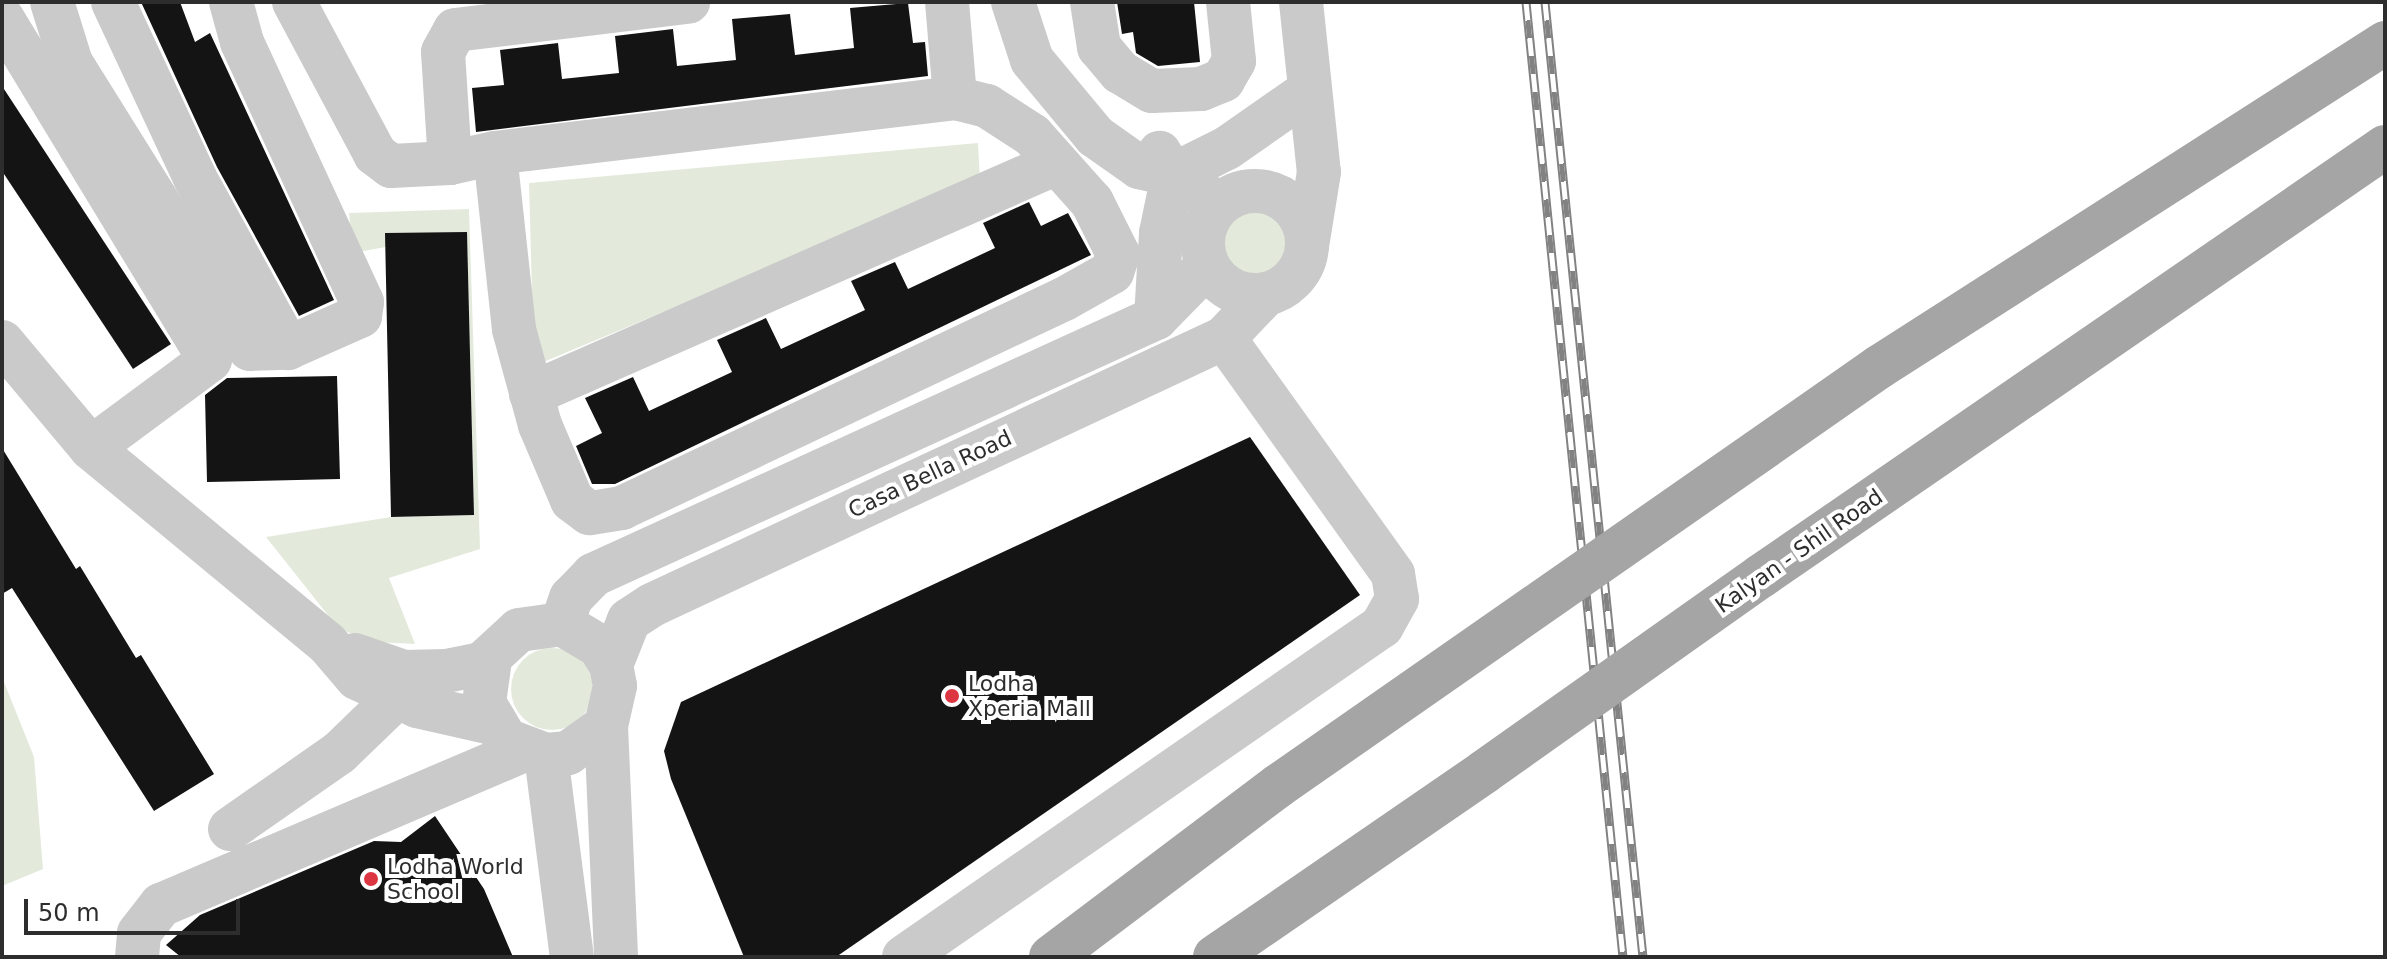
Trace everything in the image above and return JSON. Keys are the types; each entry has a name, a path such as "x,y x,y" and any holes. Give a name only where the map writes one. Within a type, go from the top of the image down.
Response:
{"main road":[{"path":"1051,957 1278,786 1866,376 2385,43"},
{"name":"Kalyan - Shil Road","path":"1215,957 1761,576 2385,147"}],"street":[{"path":"52,2 71,63 250,349 288,348 360,316 362,302 242,42 231,2"},
{"path":"113,2 195,178 288,348"},
{"path":"294,2 375,154 391,166 450,163 495,153 955,98 987,106 1032,135 1092,202 1115,241 1112,272 1064,299 622,508 589,513 572,500 531,394 514,329 495,153"},
{"path":"450,163 443,52 455,30 688,2"},
{"path":"947,2 955,98"},
{"path":"1013,2 1032,60 1073,113 1112,117 1156,145 1173,175 1232,197 1263,191 1292,206 1304,227 1307,251"},
{"path":"1092,2 1099,47 1120,72 1152,91 1201,89 1223,80 1234,61 1228,2"},
{"name":"Casa Bella Road","path":"616,957 606,726 615,686 611,665 629,620 678,591 1224,338 1266,294 1293,279 1307,251 1319,172 1301,2"},
{"path":"2,18 210,360 91,448"},
{"path":"1173,175 1227,148 1310,90"},
{"path":"1266,294 1232,290 1207,266 1202,241 1310,90"},
{"path":"531,394 1057,163"},
{"path":"1156,318 1161,233 1173,175"},
{"path":"562,624 571,598 593,575 1156,318 1207,266"},
{"path":"904,957 1382,626 1397,599 1393,574 1224,338"},
{"path":"2,342 91,448 327,643 357,678 396,698 521,743 588,743 606,726"},
{"path":"572,957 521,743 483,681 490,659 519,630 562,624 599,646 611,665"},
{"path":"327,643 404,672 446,671 490,659"},
{"path":"230,829 339,753 396,698"},
{"path":"137,957 139,933 161,905 521,743"}],"green space":[{"path":"978,143 980,180 541,363 533,329 529,183"},
{"path":"1257,207 1271,210 1284,218 1292,231 1295,245 1292,259 1284,272 1271,280 1257,283 1243,280 1230,272 1222,259 1219,245 1222,231 1230,218 1243,210"},
{"path":"469,209 480,549 389,578 415,644 375,642 339,629 266,537 391,517 474,515 467,232 353,253 349,213"},
{"path":"544,648 560,648 575,655 586,666 593,689 590,705 581,718 560,730 544,730 529,723 518,712 511,697 511,681 518,666 529,655"},
{"path":"2,677 34,757 43,869 2,886"}],"building":[{"path":"141,2 180,2 195,42 210,33 334,300 299,316 217,167"},
{"path":"1117,2 1194,2 1200,62 1158,66 1136,53 1133,32 1122,34"},
{"path":"908,3 913,43 925,42 928,76 476,132 472,88 504,85 500,50 558,43 562,79 619,73 615,36 673,29 677,66 736,60 732,19 790,14 795,55 854,48 850,8"},
{"path":"2,86 171,344 133,369 2,171"},
{"path":"1029,202 1041,226 1068,213 1091,255 615,484 592,484 576,446 602,433 585,398 633,377 649,411 732,372 717,340 766,318 781,349 865,310 851,281 895,262 908,289 995,248 983,223"},
{"path":"467,232 474,515 391,517 385,233"},
{"path":"337,376 340,479 207,482 205,395 227,378"},
{"name":"Lodha Xperia Mall","path":"1250,437 1360,595 836,957 744,957 671,779 664,751 681,702"},
{"path":"2,448 76,569 80,566 136,658 141,655 214,774 154,811 12,588 2,594"},
{"name":"Lodha World School","path":"435,816 484,889 513,957 181,957 166,945 200,915 374,841 401,842"}],"railway":[{"path":"1526,2 1623,957"},
{"path":"1545,2 1643,957"}],"place":[{"name":"Lodha Xperia Mall","path":"952,696"},
{"name":"Lodha World School","path":"371,879"}]}
